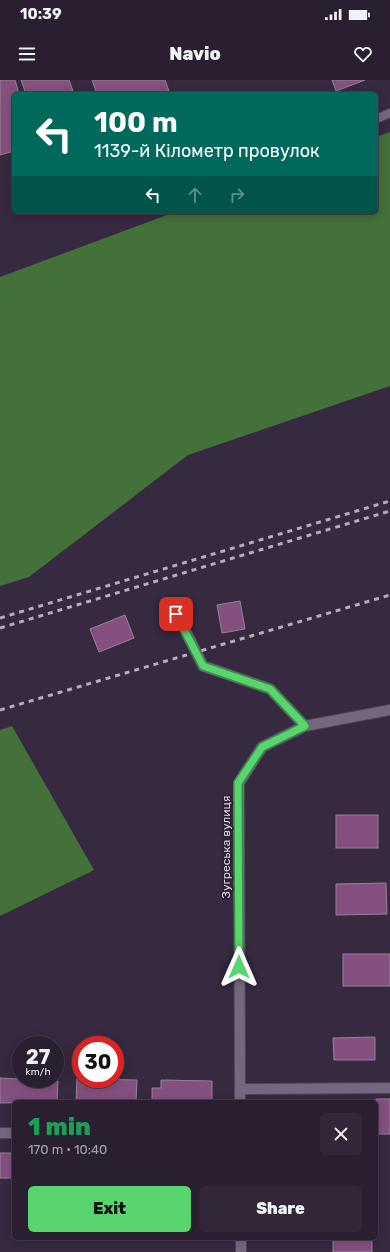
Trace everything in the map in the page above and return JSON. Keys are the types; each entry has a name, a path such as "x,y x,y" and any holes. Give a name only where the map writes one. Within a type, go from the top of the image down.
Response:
{"street":[{"path":"176,614 203,666 270,689 305,726"},
{"name":"Зугреська вулиця","path":"240,1100 238,783 262,747 305,726 390,710"},
{"path":"240,1089 390,1088"},
{"path":"0,1133 12,1133"},
{"path":"241,1240 241,1252"}],"lane":[{"path":"378,117 390,113"}],"green space":[{"path":"390,132 390,386 188,455 29,577 0,586 0,277 170,214 378,214 378,136"},
{"path":"12,726 94,870 0,916 0,730"}],"building":[{"path":"0,80 15,80 18,92 12,92 12,152 0,155"},
{"path":"21,80 69,80 73,92 25,92"},
{"path":"92,80 165,80 169,92 96,92"},
{"path":"332,80 365,80 336,91"},
{"path":"240,601 245,629 222,633 217,605"},
{"path":"125,615 134,638 99,652 90,629"},
{"path":"336,815 378,815 378,848 336,848"},
{"path":"386,883 387,914 336,915 336,884"},
{"path":"343,954 390,954 390,986 343,986"},
{"path":"375,1037 375,1060 334,1060 333,1038"},
{"path":"0,1078 12,1079 12,1088 58,1088 57,1100 12,1100 12,1103 0,1103"},
{"path":"124,1080 137,1080 136,1100 76,1100 77,1088 124,1088"},
{"path":"161,1080 212,1081 212,1100 152,1100 152,1088 161,1088"},
{"path":"390,1099 390,1134 378,1134 378,1100 376,1100"},
{"path":"0,1153 12,1153 12,1178 0,1178"},
{"path":"333,1240 372,1240 372,1252 333,1252"}],"railway":[{"path":"0,618 390,501"},
{"path":"0,628 390,511"},
{"path":"0,710 390,595"}],"route":[{"path":"176,614 203,666 270,689 305,726 262,747 238,783 239,967"}]}
